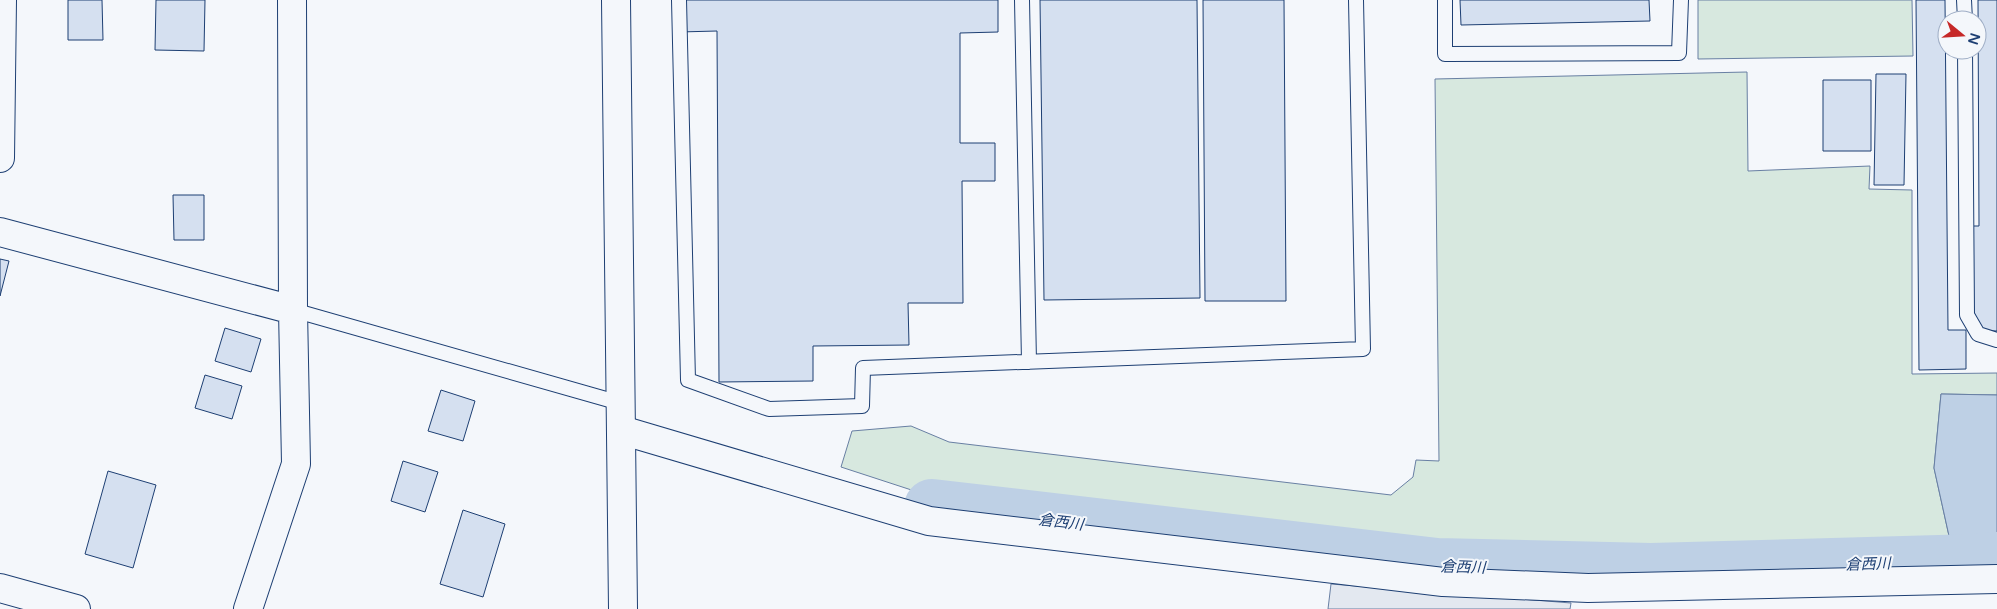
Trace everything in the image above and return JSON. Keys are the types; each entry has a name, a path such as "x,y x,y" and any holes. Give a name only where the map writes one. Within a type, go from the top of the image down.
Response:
{"street":[{"path":"0,158 2,0"},
{"path":"248,609 296,464 293,310 292,0"},
{"path":"616,0 623,609"},
{"path":"0,232 293,310"},
{"path":"621,430 929,521 1587,598 1997,579"},
{"path":"0,588 76,609"}],"lane":[{"path":"679,0 688,380 769,409 862,406 863,368 1363,349 1356,0"},
{"path":"1022,0 1029,362"},
{"path":"1445,0 1445,54 1455,54 1679,53 1681,0"},
{"path":"1965,60 1967,315 1978,334 1997,340"},
{"path":"293,310 620,403"}],"shaded area":[{"path":"1698,0 1912,0 1913,56 1698,59"},
{"path":"1747,72 1748,171 1870,166 1869,189 1912,190 1912,374 1997,373 1997,395 1941,394 1934,468 1953,554 1426,556 936,498 841,467 852,431 911,426 949,442 1391,495 1413,477 1416,460 1439,461 1435,79"},
{"path":"1331,584 1571,603 1570,609 1328,609"}],"water":[{"path":"1941,394 1997,395 1997,553 1953,554 1934,468"}],"building":[{"path":"68,0 102,0 103,40 68,40"},
{"path":"156,0 205,0 204,51 155,50"},
{"path":"679,0 998,0 998,32 960,33 960,143 995,143 995,181 962,181 963,303 908,303 909,345 813,346 813,381 719,382 717,31 679,32"},
{"path":"1040,0 1197,0 1200,298 1044,300"},
{"path":"1203,0 1284,0 1286,301 1205,301"},
{"path":"1460,0 1649,0 1650,21 1461,25"},
{"path":"1916,0 1945,0 1945,10 1937,10 1937,60 1946,60 1948,330 1966,330 1966,369 1919,370"},
{"path":"1978,0 1997,0 1997,331 1974,331 1969,226 1979,226 1978,60 1987,60 1987,10 1978,10"},
{"path":"1876,74 1906,74 1904,185 1874,185"},
{"path":"1823,80 1871,80 1871,151 1823,151"},
{"path":"173,195 204,195 204,240 174,240"},
{"path":"0,259 9,261 0,296"},
{"path":"225,328 261,339 251,372 215,361"},
{"path":"205,375 242,386 232,419 195,408"},
{"path":"441,390 475,401 463,441 428,431"},
{"path":"403,461 438,472 425,512 391,501"},
{"path":"108,471 156,485 133,568 85,554"},
{"path":"463,510 505,524 483,597 440,584"}],"waterway":[{"name":"倉西川","path":"932,507 1437,566 1651,571 1997,560"}]}
